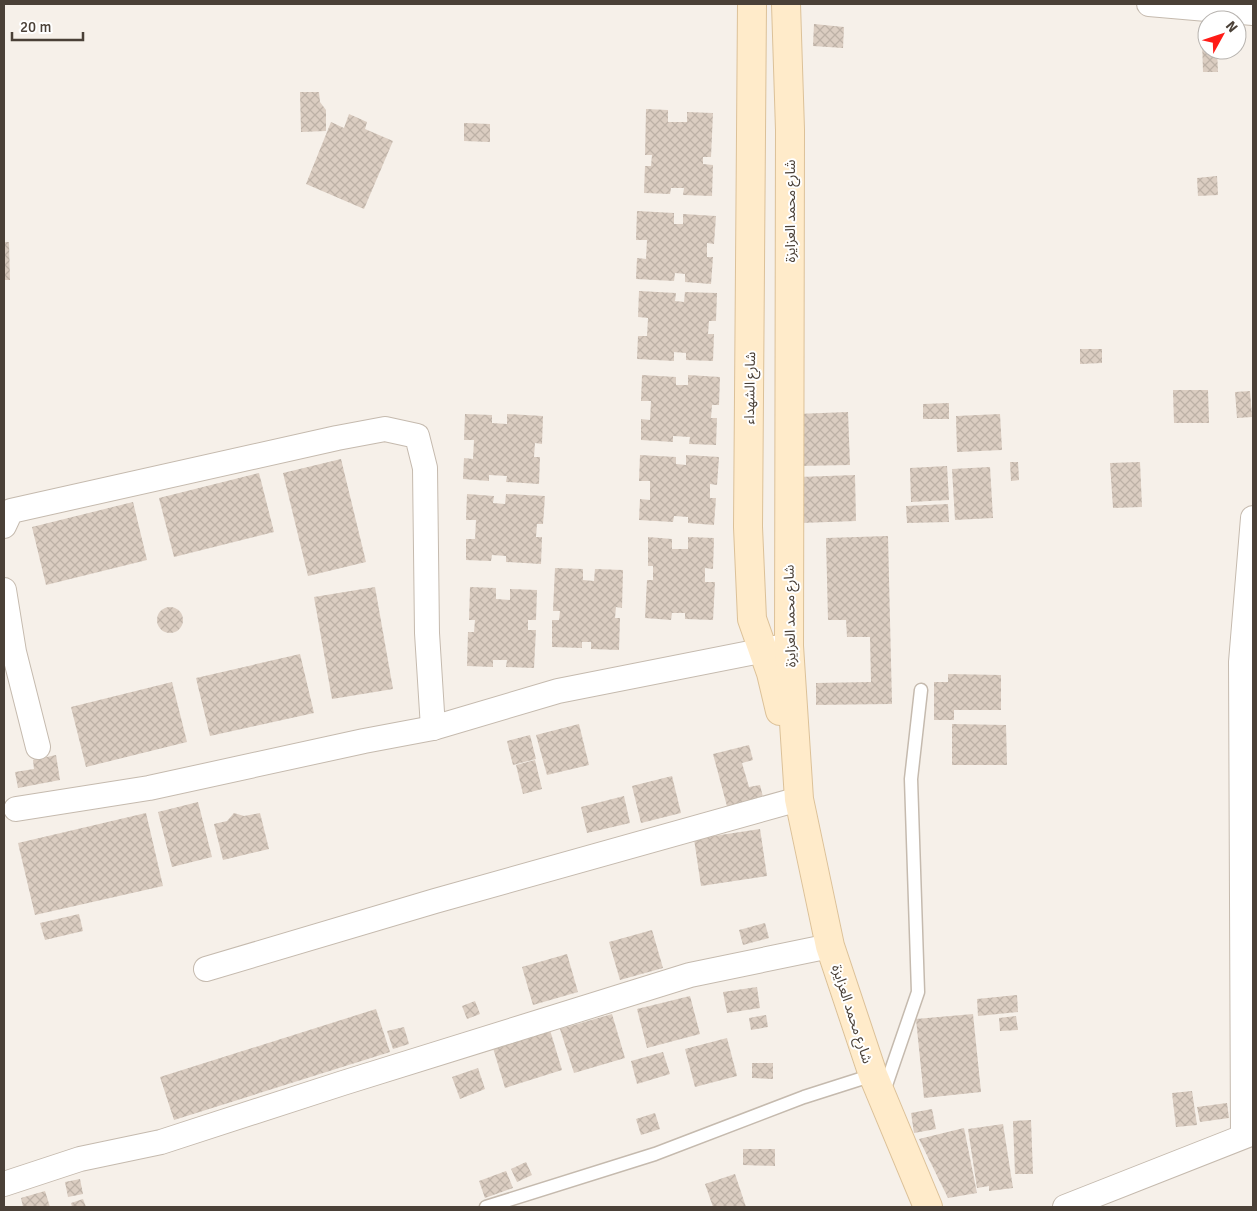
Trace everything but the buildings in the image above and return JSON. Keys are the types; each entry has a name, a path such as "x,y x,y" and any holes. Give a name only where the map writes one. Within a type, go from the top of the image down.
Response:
{"main road":[{"name":"شارع الشهداء","path":"752,4 748,527 752,619 771,673 785,737 797,765"},
{"name":"شارع محمد العزايزة","path":"786,4 790,130 789,646 799,799 830,946 877,1086 928,1207"}],"street":[{"path":"1148,4 1253,13"},
{"path":"4,526 11,511 337,438 385,429 417,436 425,468 427,633 432,728"},
{"path":"1065,1207 1248,1135 1241,662 1253,518"},
{"path":"4,590 14,652 38,747"},
{"path":"10,810 149,788 432,728 558,690 762,649 789,646"},
{"path":"206,969 434,901 799,799"},
{"path":"4,1184 80,1159 162,1142 343,1083 690,975 830,946"}],"lane":[{"path":"486,1207 655,1154 804,1098 877,1086 918,992 911,779 921,690"}]}
